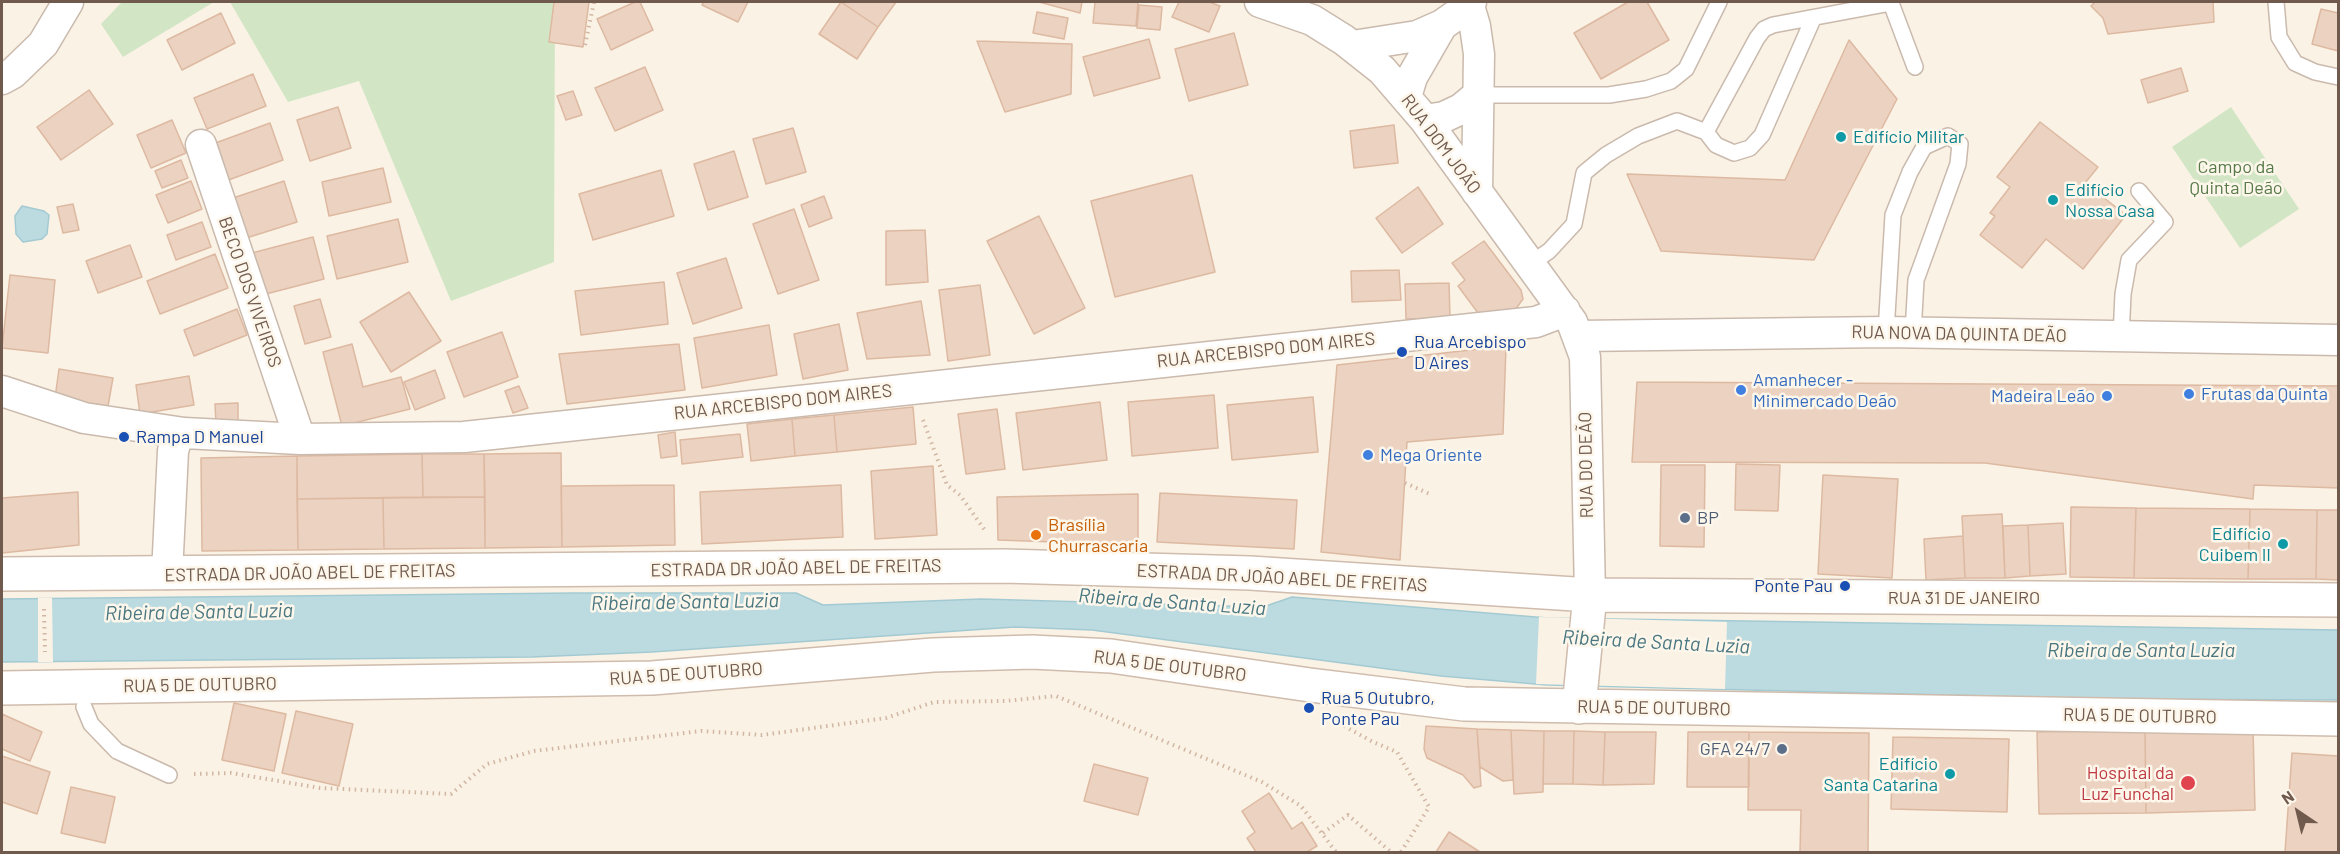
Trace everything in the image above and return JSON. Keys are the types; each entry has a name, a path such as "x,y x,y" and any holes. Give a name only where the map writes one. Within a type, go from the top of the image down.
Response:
{"main road":[{"name":"ESTRADA DR JOÃO ABEL DE FREITAS","path":"2,574 1004,566 1250,573 1590,595"},
{"name":"RUA 31 DE JANEIRO","path":"1590,595 2338,600"},
{"path":"1579,707 1590,595"},
{"name":"RUA 5 DE OUTUBRO","path":"2,688 652,678 933,655 1032,652 1111,656 1310,685 1464,704 2338,719"}],"street":[{"path":"2,79 13,73 43,44 68,2"},
{"name":"RUA DOM JOÃO","path":"1260,2 1312,20 1353,46 1382,70 1425,120 1572,323"},
{"path":"1353,46 1417,36 1442,25 1470,4 1479,54 1477,192"},
{"path":"1406,97 1412,77 1442,25"},
{"path":"1425,120 1444,117 1461,109 1478,95"},
{"name":"BECO DOS VIVEIROS","path":"201,145 300,439"},
{"name":"RUA ARCEBISPO DOM AIRES","path":"2,391 84,418 184,433 300,439 476,436 1536,322 1572,323"},
{"name":"RUA NOVA DA QUINTA DEÃO","path":"1572,323 1899,333 2338,340"},
{"name":"RUA DO DEÃO","path":"1572,323 1585,357 1590,595"},
{"path":"167,574 173,451 176,441 184,433"}],"lane":[{"path":"1478,95 1609,95 1646,89 1671,81 1686,69 1719,2"},
{"path":"2276,2 2279,38 2295,63 2315,72 2338,77"},
{"path":"1706,132 1764,29 1773,25 1892,3 1915,67"},
{"path":"1530,264 1549,251 1574,224 1584,173 1606,155 1638,136 1677,121 1706,132 1716,145 1734,153 1750,148 1762,135 1813,19"},
{"path":"1948,136 1960,144 1958,164 1899,333 1893,215 1910,172 1924,147 1948,136"},
{"path":"2121,337 2123,294 2129,260 2165,222 2139,191"},
{"path":"84,707 91,724 117,751 169,774"}],"path":[{"path":"585,45 594,2"},
{"path":"922,417 947,485 960,495 990,537"},
{"path":"1405,483 1432,495"},
{"path":"44,607 45,654"},
{"path":"169,774 231,773 320,788 451,794 487,764 534,750 701,731 762,735 886,718 934,702 1005,701 1056,696 1262,782 1301,806 1336,852"},
{"path":"1344,725 1373,742 1397,752 1429,807 1401,852"},
{"path":"1323,833 1348,815 1391,852"}],"green space":[{"path":"122,2 214,2 123,57 101,24"},
{"path":"230,2 555,2 554,262 451,301 359,81 288,102"},
{"name":"Campo da Quinta Deão","path":"2231,107 2299,209 2240,248 2172,147"}],"water":[{"path":"22,206 44,211 49,215 47,234 42,239 23,242 16,234 15,216"},
{"name":"Ribeira de Santa Luzia","path":"796,593 823,605 981,599 1263,607 1292,597 1548,618 2338,630 2338,700 2110,699 1547,685 1441,676 1092,630 1015,627 652,652 532,657 2,662 2,599"}],"pier":[{"path":"38,598 52,598 53,662 38,662"},
{"path":"1539,617 1727,622 1725,689 1536,684"}],"building":[{"path":"554,2 589,2 583,47 549,42"},
{"path":"635,2 640,2 653,30 611,50 597,19"},
{"path":"704,2 748,2 738,22 702,5"},
{"path":"841,2 878,27 857,59 819,34"},
{"path":"841,2 896,2 878,27"},
{"path":"1039,2 1082,2 1080,13"},
{"path":"1095,2 1138,2 1136,26 1093,23"},
{"path":"1179,2 1209,2 1220,6 1209,32 1172,17"},
{"path":"1628,2 1647,2 1669,40 1601,79 1574,33"},
{"path":"2095,2 2213,2 2214,22 2108,34 2103,18 2091,6"},
{"path":"1139,5 1162,7 1160,30 1137,28"},
{"path":"2321,9 2338,13 2338,51 2312,44"},
{"path":"1037,12 1068,18 1064,39 1033,33"},
{"path":"221,13 235,43 182,70 167,40"},
{"path":"1234,33 1248,85 1189,101 1175,49"},
{"path":"1149,39 1160,78 1094,96 1083,57"},
{"name":"Edifício Militar","path":"1849,40 1897,99 1814,260 1661,251 1627,174 1785,180"},
{"path":"977,41 1072,44 1071,94 1005,112"},
{"path":"645,67 663,110 615,131 595,88"},
{"path":"2181,68 2188,91 2148,103 2141,80"},
{"path":"253,74 266,106 207,129 194,98"},
{"path":"89,90 113,124 61,160 37,127"},
{"path":"573,91 582,115 566,120 557,96"},
{"path":"338,107 351,148 310,161 297,120"},
{"path":"172,120 186,153 151,168 137,135"},
{"name":"Edifício Nossa Casa","path":"2040,122 2098,167 2085,183 2126,215 2083,269 2046,239 2022,268 1980,235 1995,216 1990,213 2010,187 1997,177"},
{"path":"270,123 283,160 223,182 210,145"},
{"path":"1394,125 1398,163 1354,168 1350,131"},
{"path":"793,128 806,172 766,184 753,139"},
{"path":"734,151 748,197 708,210 694,164"},
{"path":"181,160 188,178 162,188 155,171"},
{"path":"383,168 391,202 329,216 322,182"},
{"path":"661,170 674,216 593,240 579,194"},
{"path":"1192,175 1215,272 1115,297 1091,201"},
{"path":"191,181 202,209 168,223 156,195"},
{"path":"284,181 297,222 240,240 227,200"},
{"path":"1418,187 1443,224 1402,253 1376,218"},
{"path":"824,196 832,218 809,227 801,205"},
{"path":"73,204 79,230 63,233 57,207"},
{"path":"794,209 819,280 778,294 753,224"},
{"path":"1039,216 1085,308 1034,334 987,241"},
{"path":"398,219 408,262 337,279 327,236"},
{"path":"202,222 211,247 176,260 167,235"},
{"path":"925,230 928,282 886,285 886,231"},
{"path":"313,237 324,279 262,295 252,253"},
{"path":"1484,241 1521,290 1523,299 1515,310 1481,317 1458,286 1465,280 1452,263"},
{"path":"130,245 142,277 98,293 86,261"},
{"path":"215,254 228,288 160,314 147,281"},
{"path":"726,258 742,308 693,324 677,273"},
{"path":"1399,270 1401,300 1352,302 1351,271"},
{"path":"10,275 55,280 48,353 2,348"},
{"path":"664,282 668,324 581,335 575,291"},
{"path":"1449,283 1450,318 1406,319 1405,284"},
{"path":"980,285 990,355 948,361 939,290"},
{"path":"409,292 441,341 391,372 360,322"},
{"path":"320,299 331,337 305,344 294,306"},
{"path":"921,301 930,355 867,359 857,313"},
{"path":"237,309 247,335 194,356 184,330"},
{"path":"839,324 848,370 803,379 794,334"},
{"path":"769,325 777,375 702,388 694,338"},
{"path":"502,332 518,377 464,397 447,352"},
{"path":"352,344 363,387 401,377 410,409 342,426 323,352"},
{"path":"679,344 685,390 567,404 559,354"},
{"name":"Mega Oriente","path":"1506,346 1503,434 1407,442 1400,560 1321,552 1337,365"},
{"path":"59,369 113,378 108,406 55,398"},
{"path":"435,370 445,398 415,410 404,382"},
{"path":"189,376 194,405 140,414 136,385"},
{"path":"1637,382 2338,386 2338,488 2254,485 2253,499 1985,463 1632,462"},
{"path":"519,386 528,408 513,413 505,391"},
{"path":"1214,395 1218,448 1132,456 1128,402"},
{"path":"1313,397 1318,452 1232,460 1227,405"},
{"path":"1100,402 1107,460 1023,470 1016,413"},
{"path":"238,403 238,422 216,424 215,404"},
{"path":"913,407 916,444 837,452 834,415"},
{"path":"997,409 1005,469 966,474 958,414"},
{"path":"834,415 837,452 795,456 792,419"},
{"path":"792,419 795,456 751,461 747,424"},
{"path":"675,432 677,456 661,458 658,435"},
{"path":"740,434 743,457 682,464 680,440"},
{"path":"561,453 562,547 485,548 484,454"},
{"path":"422,454 484,454 485,497 423,497"},
{"path":"422,454 423,497 297,499 297,456"},
{"path":"297,456 298,550 202,551 201,458"},
{"path":"1736,464 1780,465 1778,511 1735,510"},
{"path":"1661,465 1705,465 1704,547 1660,546"},
{"path":"933,466 937,535 875,539 871,471"},
{"path":"1823,475 1898,479 1892,578 1818,574"},
{"path":"674,485 675,545 562,547 561,486"},
{"path":"841,485 843,537 702,544 700,492"},
{"path":"78,492 79,545 2,553 2,498"},
{"path":"1160,493 1297,500 1294,549 1157,542"},
{"path":"1138,494 1138,545 998,540 997,497"},
{"path":"485,497 485,548 384,549 383,498"},
{"path":"383,498 384,549 298,550 297,499"},
{"path":"2071,507 2136,508 2134,578 2070,577"},
{"path":"2136,508 2250,509 2248,579 2134,578"},
{"name":"Edifício Cuibem II","path":"2250,509 2317,510 2316,579 2248,579"},
{"name":"Edifício Cuibem II","path":"2317,510 2338,510 2338,580 2316,579"},
{"path":"2002,514 2005,578 1965,578 1962,516"},
{"path":"2063,523 2066,574 2030,576 2028,525"},
{"path":"2028,525 2030,576 2005,578 2003,526"},
{"path":"1963,536 1965,578 1926,580 1924,539"},
{"path":"234,703 286,714 274,771 222,760"},
{"path":"296,711 353,724 339,786 282,773"},
{"path":"2,714 42,732 30,761 2,749"},
{"path":"1426,726 1477,729 1481,786 1474,788 1463,775 1427,758 1424,749"},
{"path":"2253,728 2255,810 2146,813 2145,730"},
{"path":"1477,729 1511,730 1513,780 1503,781 1480,767"},
{"path":"1511,730 1544,731 1543,792 1514,794"},
{"path":"2145,730 2146,813 2039,814 2037,732"},
{"path":"1544,731 1574,731 1573,784 1543,784"},
{"path":"1574,731 1605,732 1603,785 1573,784"},
{"path":"1605,732 1656,732 1654,784 1603,785"},
{"path":"1688,732 1749,732 1749,787 1687,787"},
{"path":"1749,732 1869,733 1868,852 1800,852 1801,810 1748,810"},
{"name":"Edifício Santa Catarina","path":"1893,737 2009,739 2007,812 1891,809"},
{"path":"2292,753 2338,756 2338,852 2285,852"},
{"path":"2,756 50,772 37,814 2,802"},
{"path":"1094,764 1148,778 1138,815 1084,801"},
{"path":"71,787 115,797 105,843 61,833"},
{"path":"1269,793 1292,829 1302,822 1317,846 1307,852 1256,852 1247,838 1255,832 1242,811"},
{"path":"1449,832 1480,852 1436,852"}],"place":[{"name":"Edifício Militar","path":"1841,137"},
{"name":"Edifício Nossa Casa","path":"2053,200"},
{"name":"Rua Arcebispo D Aires","path":"1402,352"},
{"name":"Amanhecer - Minimercado Deão","path":"1741,390"},
{"name":"Frutas da Quinta","path":"2189,394"},
{"name":"Madeira Leão","path":"2107,396"},
{"name":"Rampa D Manuel","path":"124,437"},
{"name":"Mega Oriente","path":"1368,455"},
{"name":"BP","path":"1685,518"},
{"name":"Brasília Churrascaria","path":"1036,535"},
{"name":"Edifício Cuibem II","path":"2283,544"},
{"name":"Ponte Pau","path":"1845,586"},
{"name":"Rua 5 Outubro, Ponte Pau","path":"1309,708"},
{"name":"GFA 24/7","path":"1782,749"},
{"name":"Edifício Santa Catarina","path":"1950,774"},
{"name":"Hospital da Luz Funchal","path":"2188,783"}]}
